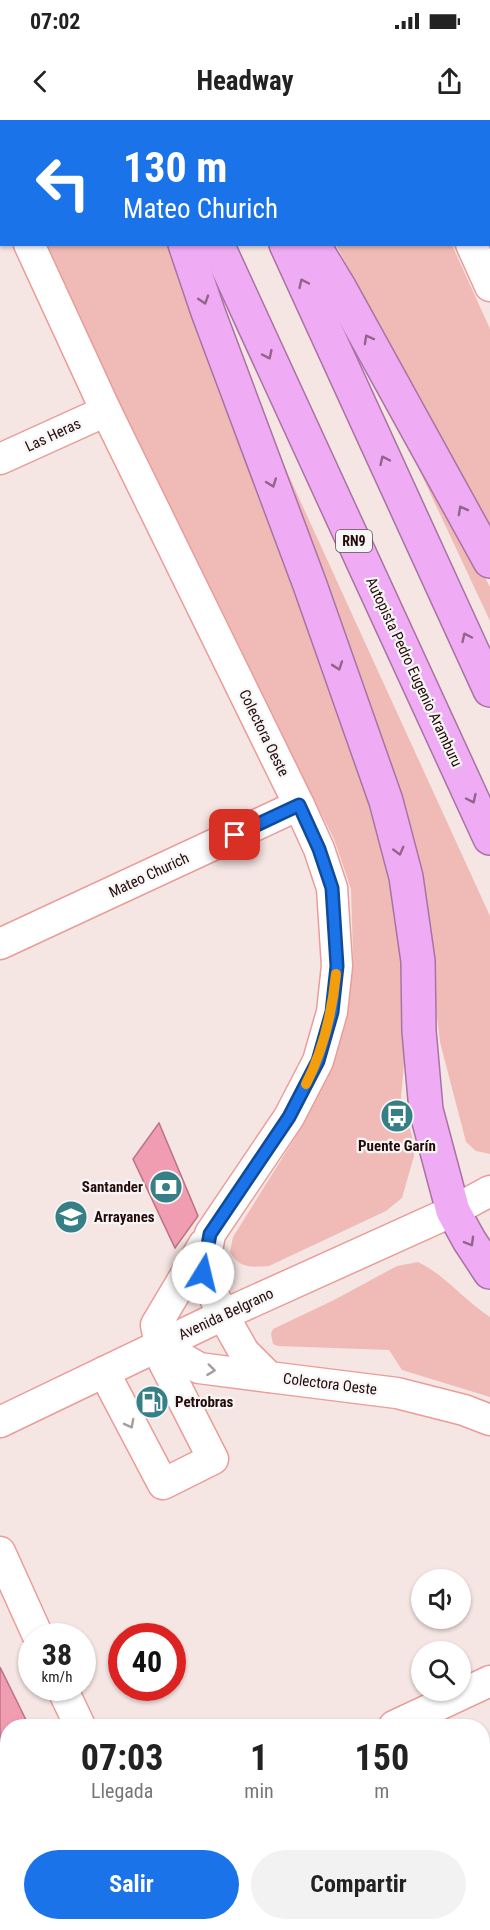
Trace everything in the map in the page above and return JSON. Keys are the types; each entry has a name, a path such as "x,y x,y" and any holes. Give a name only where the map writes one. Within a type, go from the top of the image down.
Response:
{"highway":[{"path":"186,246 310,585 386,801 406,877 418,961 419,1031 426,1110 453,1211 490,1272"},
{"name":"Autopista Pedro Eugenio Aramburu","path":"218,246 490,838"},
{"path":"287,246 490,690"},
{"path":"314,246 490,561"}],"street":[{"name":"Colectora Oeste","path":"30,246 106,411 299,805 319,849 332,888 337,966 332,1012 318,1061 289,1117 210,1234 203,1273 244,1352 269,1377 397,1393 464,1410 490,1420"},
{"path":"472,246 490,286"},
{"name":"Las Heras","path":"0,459 106,411"},
{"name":"Mateo Churich","path":"0,944 299,805"},
{"path":"453,1211 490,1191"},
{"name":"Avenida Belgrano","path":"0,1422 223,1315 453,1211"},
{"path":"104,1372 162,1484 213,1459 158,1346 156,1325 210,1234"},
{"path":"158,1346 199,1368 269,1377"},
{"path":"0,1552 32,1623"},
{"path":"409,1719 490,1681"},
{"path":"68,1701 77,1719"}],"shaded area":[{"path":"41,246 168,246 391,850 408,1017 401,1098 412,1136 414,1156 402,1198 386,1211 269,1266 246,1266 238,1262 230,1252 233,1237 296,1136 323,1078 346,1005 353,956 351,889 334,839 235,643"},
{"path":"337,246 452,246 490,329 490,533"},
{"path":"266,426 490,916 490,1154 476,1151 466,1142 440,1042 423,897"},
{"path":"422,460 490,587 490,621 417,465"},
{"path":"418,1262 428,1267 490,1317 490,1397 402,1370 389,1350 273,1344 271,1334 273,1329 397,1266"}],"building":[{"name":"Santander","path":"159,1123 198,1216 175,1248 133,1159"},
{"path":"0,1667 26,1719 0,1719"}],"slow traffic":[{"path":"306,1084 318,1061 332,1012 336,974"}],"place":[{"name":"Puente Garín","path":"397,1116"},
{"name":"Santander","path":"166,1187"},
{"name":"Arrayanes","path":"71,1217"},
{"name":"Petrobras","path":"152,1402"}],"route":[{"path":"203,1273 210,1234 289,1117 318,1061 332,1012 337,966 332,888 319,849 299,805 235,835"}]}
